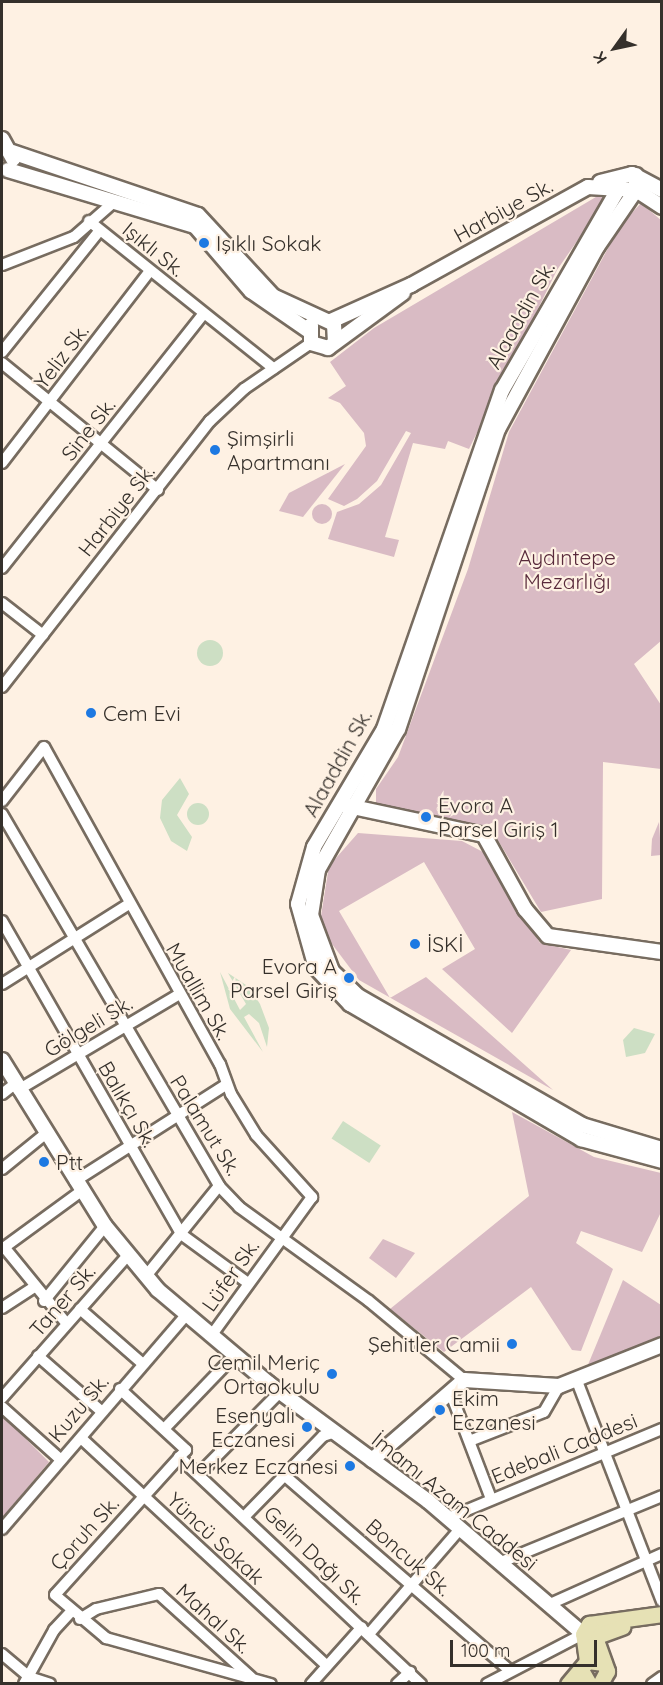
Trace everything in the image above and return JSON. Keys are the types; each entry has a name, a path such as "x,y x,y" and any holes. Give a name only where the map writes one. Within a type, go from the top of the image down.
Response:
{"main road":[{"path":"568,1683 593,1677 589,1631 662,1615"}],"street":[{"path":"2,139 12,152 118,197 195,226 251,291 323,349 411,285"},
{"path":"12,152 5,172 198,215 273,296 326,320 338,333 335,342"},
{"path":"636,175 636,190"},
{"path":"588,187 636,175 662,190"},
{"name":"Harbiye Sk.","path":"326,320 411,285 588,187 620,186 636,190 662,207"},
{"name":"Alaaddin Sk.","path":"346,806 398,729 435,627 429,614 502,390 620,186"},
{"name":"Alaaddin Sk.","path":"636,190 597,247 498,429 384,729 318,870 311,915 322,952 358,996 471,1071 592,1143 662,1161"},
{"path":"2,265 74,237 118,197"},
{"name":"Işıklı Sk.","path":"89,221 273,368"},
{"path":"2,352 100,230"},
{"name":"Yeliz Sk.","path":"2,463 150,271"},
{"name":"Sine Sk.","path":"2,568 203,314"},
{"path":"310,337 326,320"},
{"name":"Harbiye Sk.","path":"2,687 210,421 310,337"},
{"path":"2,363 158,490"},
{"path":"2,603 43,635"},
{"name":"Muallim Sk.","path":"2,801 44,747 256,1135 312,1197 281,1238"},
{"path":"346,806 484,835 525,909 548,936 662,952"},
{"name":"Palamut Sk.","path":"2,814 73,940 219,1186 281,1238 369,1301 464,1380"},
{"path":"2,984 129,904"},
{"name":"Balıkçı Sk.","path":"2,921 31,967 77,1055 181,1234 248,1283"},
{"name":"Gölgeli Sk.","path":"2,1094 77,1055 178,995"},
{"name":"İmamı Azam Caddesi","path":"2,1060 45,1134 105,1226 146,1275 211,1336 280,1392 448,1518 550,1604 589,1631"},
{"name":"Alaaddin Sk.","path":"471,1071 598,1133 662,1149"},
{"path":"66,1324 44,1301 3,1248 129,1144 227,1084"},
{"path":"2,1169 45,1134"},
{"path":"146,1275 219,1186"},
{"path":"44,1301 105,1226"},
{"name":"Lüfer Sk.","path":"211,1336 281,1238"},
{"name":"Taner Sk.","path":"2,1398 128,1255"},
{"path":"2,1308 34,1287"},
{"path":"80,1309 142,1363"},
{"name":"Kuzu Sk.","path":"2,1528 81,1438 142,1363 187,1314"},
{"path":"372,1460 451,1394 464,1380 559,1386 577,1381 662,1345"},
{"path":"164,1429 235,1355"},
{"path":"38,1356 101,1411"},
{"path":"577,1381 662,1601"},
{"path":"472,1440 544,1412 559,1386"},
{"path":"120,1389 186,1450 179,1457"},
{"path":"199,1474 280,1392"},
{"path":"451,1394 472,1440 491,1499"},
{"path":"2,1407 61,1460"},
{"name":"Edebali Caddesi","path":"448,1518 662,1429"},
{"path":"245,1516 323,1436 335,1432"},
{"name":"Yüncü Sokak","path":"81,1438 327,1666"},
{"name":"Gelin Dağı Sk.","path":"179,1457 245,1516 421,1683"},
{"name":"Çoruh Sk.","path":"179,1457 55,1595 75,1616 106,1638 271,1683"},
{"name":"Boncuk Sk.","path":"284,1475 508,1668"},
{"path":"499,1563 662,1496"},
{"path":"311,1683 412,1585 460,1529"},
{"path":"550,1604 662,1554"},
{"name":"Mahal Sk.","path":"75,1616 159,1594 252,1678"},
{"path":"26,1680 29,1668 75,1616"},
{"path":"487,1683 508,1668 589,1631"},
{"path":"2,1654 26,1680 50,1683"},
{"path":"397,1683 410,1672"},
{"path":"652,1683 662,1677"}],"green space":[{"path":"601,194 609,195 557,270 469,449 448,441 445,449 413,443 385,537 399,540 394,557 328,539 337,512 359,504 381,485 411,433 406,431 377,481 357,499 344,506 328,499 366,446 364,433 340,403 328,398 346,386 330,362 374,328"},
{"name":"Aydıntepe Mezarlığı","path":"641,203 662,221 662,640 634,664 661,705 661,769 603,762 602,899 541,912 496,837 498,820 483,827 392,808 376,803 376,789 398,757 468,569 509,432 620,226"},
{"path":"345,464 303,517 279,511 289,493"},
{"path":"322,504 329,507 332,514 329,521 322,524 315,521 312,514 315,507"},
{"path":"659,822 661,855 651,856 652,839"},
{"path":"358,833 462,841 483,852 540,943 571,950 512,1033 442,969 475,949 424,862 339,911 390,997 359,980 329,940 321,916 329,866"},
{"path":"426,977 553,1090 390,998"},
{"path":"512,1112 594,1157 661,1173 661,1212 642,1252 581,1231 576,1243 613,1269 581,1351 572,1350 531,1287 444,1352 390,1309 529,1196"},
{"path":"383,1239 415,1253 396,1278 369,1258"},
{"path":"623,1280 661,1305 661,1340 585,1372"},
{"path":"2,1415 49,1462 2,1518"}],"shaded area":[{"path":"210,640 219,644 223,653 219,662 210,666 201,662 197,653 201,644"},
{"path":"180,778 189,794 177,815 192,837 187,851 171,841 160,818 162,800"},
{"path":"198,803 206,806 209,814 206,822 198,825 190,822 187,814 190,806"},
{"path":"220,972 240,1010 246,1004 228,973 249,987 260,1004 269,1028 267,1047 259,1023 249,1014 244,1017 263,1052 230,1009"},
{"path":"634,1028 655,1034 645,1053 626,1057 623,1040"},
{"path":"343,1121 381,1146 369,1163 332,1139"}],"place":[{"name":"Işıklı Sokak","path":"204,243"},
{"name":"Şimşirli Apartmanı","path":"215,450"},
{"name":"Cem Evi","path":"91,713"},
{"name":"Evora A Parsel Giriş 1","path":"426,817"},
{"name":"İSKİ","path":"415,944"},
{"name":"Evora A Parsel Giriş","path":"349,978"},
{"name":"Ptt","path":"44,1162"},
{"name":"Şehitler Camii","path":"512,1344"},
{"name":"Cemil Meriç Ortaokulu","path":"332,1374"},
{"name":"Ekim Eczanesi","path":"440,1410"},
{"name":"Esenyalı Eczanesi","path":"307,1427"},
{"name":"Merkez Eczanesi","path":"350,1466"}]}
